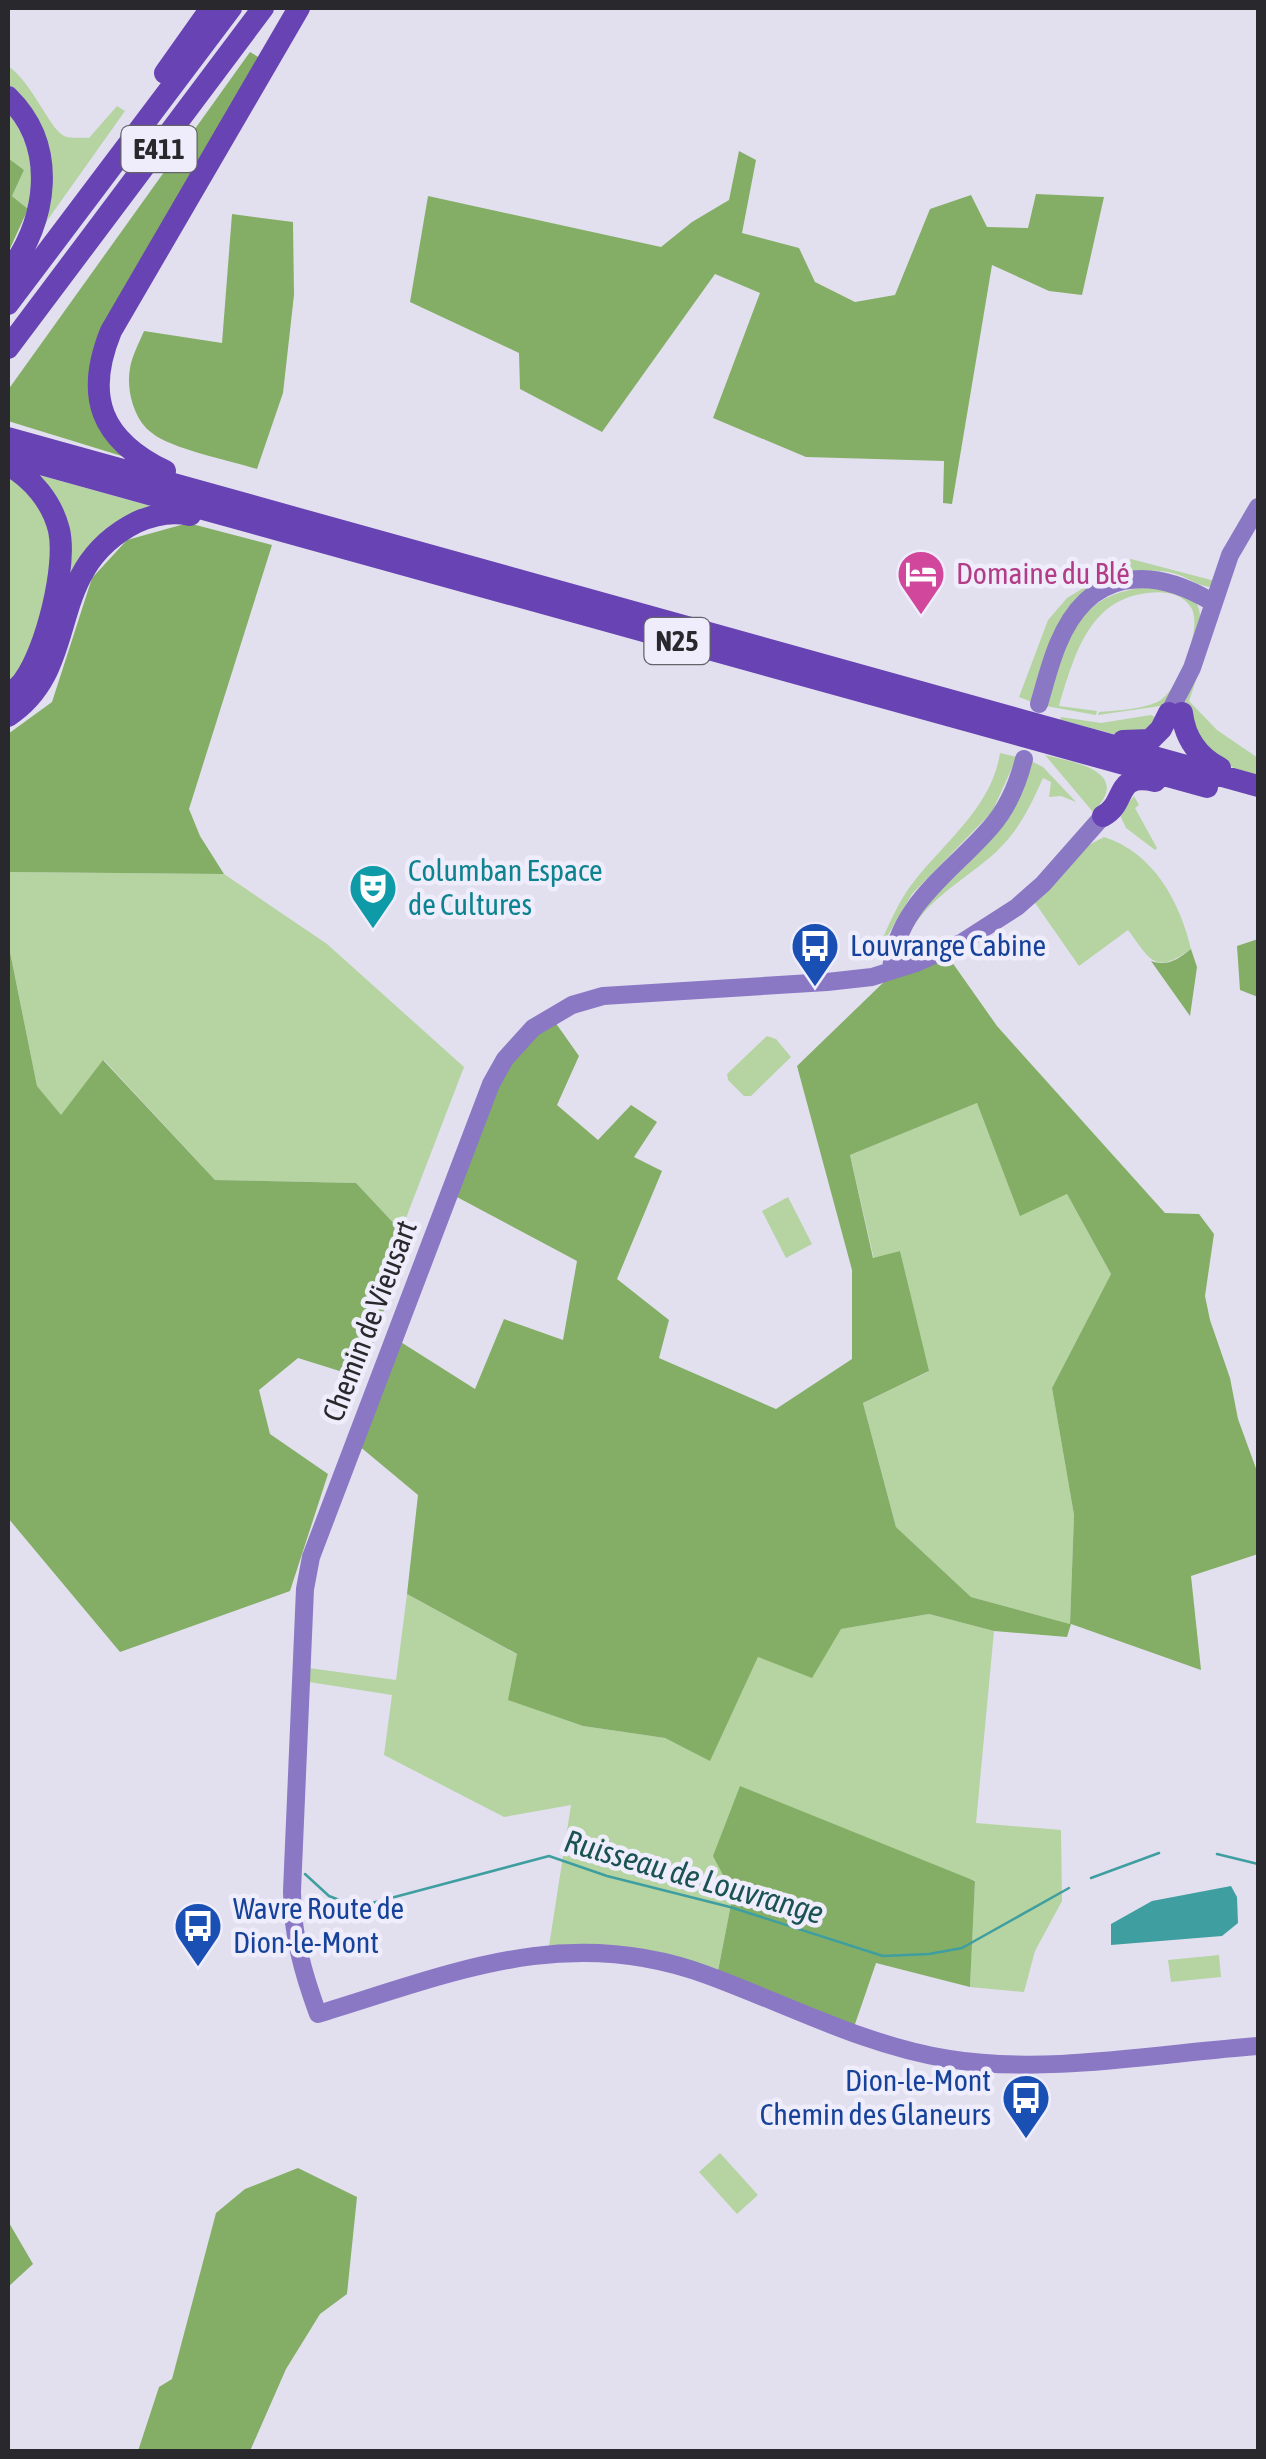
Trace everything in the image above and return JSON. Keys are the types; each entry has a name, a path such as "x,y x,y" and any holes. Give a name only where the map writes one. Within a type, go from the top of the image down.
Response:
{"highway":[{"path":"8,284 157,90 214,8"},
{"name":"E411","path":"8,304 231,8"},
{"name":"E411","path":"8,348 263,8"},
{"path":"177,484 171,474 138,458 115,436 101,410 97,382 100,357 159,246 298,8"},
{"path":"8,97 28,124 37,146 43,196 32,236 8,273"},
{"name":"N25","path":"8,438 1258,785"},
{"name":"N25","path":"8,455 1258,801"},
{"path":"8,464 22,472 47,501 59,532 60,564 38,652 24,680 8,696"},
{"path":"8,716 32,696 46,674 72,592 83,568 98,550 120,531 147,518 180,513 206,520 216,513"},
{"path":"1100,742 1106,736 1131,742 1150,740 1178,706"},
{"path":"1178,706 1188,739 1198,752 1221,768 1254,777 1258,785"},
{"path":"1066,750 1068,757 1098,766 1108,778 1110,792 1102,816"},
{"path":"1102,816 1110,813 1121,789 1132,781 1149,779 1182,788 1189,782"}],"street":[{"path":"1178,706 1230,555 1258,506"},
{"path":"1040,704 1058,642 1069,622 1082,606 1111,586 1126,580 1166,580 1186,586 1212,602"},
{"path":"891,971 895,942 916,904 993,825 1010,798 1024,759"},
{"name":"Chemin de Vieusart","path":"1102,816 1043,884 1017,907 961,943 872,977 616,994 586,1000 551,1015 533,1028 505,1059 491,1084 311,1557 306,1589 292,1910 302,1972 318,2014 476,1964 518,1956 598,1952 649,1959 703,1973 834,2028 901,2050 1002,2064 1258,2046"}],"shaded area":[{"path":"250,52 260,58 93,356 125,457 8,421 8,390"},
{"path":"8,66 64,136 89,138 117,106 125,111 39,232 47,198 8,90"},
{"path":"8,110 30,157 28,209 12,196 24,170 8,158"},
{"path":"739,151 756,160 742,233 799,248 815,282 855,302 895,295 930,209 971,195 987,227 1028,228 1036,194 1104,197 1082,295 1049,291 992,265 952,504 943,503 944,461 806,457 713,418 760,293 715,274 602,432 520,389 519,353 410,302 428,196 661,247 729,200"},
{"path":"8,158 24,170 12,196 28,209 8,253"},
{"path":"232,214 293,222 294,295 283,393 257,469 161,439 136,413 129,386 131,363 144,331 222,343"},
{"path":"28,472 158,508 72,578 63,577"},
{"path":"8,475 41,510 51,547 40,622 27,657 8,686"},
{"path":"188,523 272,545 189,809 200,836 224,874 8,872 8,734 52,702 92,578 127,540"},
{"path":"1131,559 1215,581 1209,587 1169,572 1149,571 1099,583 1032,702 1019,697 1048,620 1067,598"},
{"path":"1228,584 1189,701 1217,730 1258,758 1258,775 1226,765 1208,753 1185,703"},
{"path":"1159,586 1196,602 1200,614 1197,640 1167,705 1098,715 1159,701 1181,671 1192,641 1194,615 1182,598 1160,592 1128,598 1111,606 1097,618 1078,650 1059,706 1097,711 1096,715 1046,706 1064,649 1082,618 1106,598"},
{"path":"1151,715 1159,725 1129,738 1060,720 1061,717 1101,723"},
{"path":"1000,753 1017,757 992,812 912,894 872,962 908,889 988,790"},
{"path":"1045,755 1083,765 1103,778 1107,787 1104,798 1093,812"},
{"path":"1031,761 1043,767 1076,802 1061,796 1049,797 1051,782 1043,778 1024,817 1005,842 917,921 906,951 918,957 906,956 902,943 919,914 1025,784"},
{"path":"1134,796 1139,805 1135,808 1155,850 1126,828 1119,813"},
{"path":"1104,837 1137,854 1162,881 1180,914 1191,949 1161,963 1142,950 1128,930 1079,966 1033,900 1087,846"},
{"path":"8,872 224,874 327,944 464,1067 401,1231 356,1183 215,1180 104,1060 61,1116 37,1086 8,942"},
{"path":"1258,939 1258,997 1240,990 1237,946"},
{"path":"8,942 37,1086 61,1115 103,1060 215,1180 356,1183 401,1231 388,1297 362,1378 298,1358 259,1390 270,1434 328,1474 290,1591 120,1652 8,1518"},
{"path":"1191,949 1197,967 1190,1016 1151,961 1168,962"},
{"path":"947,955 997,1026 1165,1213 1199,1214 1214,1234 1205,1296 1238,1419 1258,1474 1258,1554 1191,1576 1201,1670 1071,1624 1067,1637 994,1631 929,1614 841,1629 812,1678 758,1657 710,1761 665,1738 583,1726 508,1700 517,1654 407,1594 418,1495 358,1445 396,1339 475,1389 504,1319 563,1340 577,1261 455,1196 508,1063 537,1032 555,1022 579,1056 557,1105 598,1140 631,1105 657,1122 634,1157 662,1171 617,1279 669,1320 659,1358 776,1409 852,1359 852,1270 797,1066 888,978","holes":["977,1103 1020,1216 1067,1194 1111,1274 1052,1388 1074,1515 1070,1624 971,1597 896,1527 863,1403 929,1371 900,1251 873,1258 850,1155"]},
{"path":"767,1036 776,1039 791,1057 751,1096 744,1096 727,1074"},
{"path":"977,1103 1020,1215 1067,1194 1111,1274 1052,1388 1074,1515 1070,1624 971,1597 896,1527 863,1403 928,1372 900,1251 874,1259 850,1155"},
{"path":"788,1197 812,1244 786,1258 762,1211"},
{"path":"407,1594 518,1655 509,1700 583,1726 665,1738 710,1760 758,1657 840,1629 929,1614 994,1631 976,1823 1061,1830 1062,1901 1035,1951 1024,1992 970,1987 975,1880 714,1856 733,1894 718,1971 635,1951 549,1946 571,1805 504,1817 384,1755 392,1695 309,1682 309,1668 396,1680"},
{"path":"740,1786 975,1881 970,1987 876,1963 853,2030 718,1971 733,1894 713,1856"},
{"path":"1231,1886 1237,1897 1238,1923 1222,1936 1111,1945 1111,1924 1152,1901"},
{"path":"1219,1955 1221,1977 1171,1982 1168,1960"},
{"path":"720,2153 758,2195 737,2214 699,2172"},
{"path":"298,2168 357,2197 347,2294 320,2314 286,2369 250,2451 138,2451 159,2387 172,2379 216,2213 245,2189"},
{"path":"8,2221 33,2264 8,2287"}],"waterway":[{"name":"Ruisseau de Louvrange","path":"1091,1878 1159,1853"},
{"name":"Ruisseau de Louvrange","path":"1217,1854 1258,1864"},
{"name":"Ruisseau de Louvrange","path":"305,1874 329,1896 357,1907 549,1856 607,1876 730,1907 883,1956 962,1948 1069,1888"}],"place":[{"name":"Domaine du Blé","path":"921,616"},
{"name":"Columban Espace de Cultures","path":"373,930"},
{"name":"Louvrange Cabine","path":"815,988"},
{"name":"Wavre Route de Dion-le-Mont","path":"198,1968"},
{"name":"Dion-le-Mont Chemin des Glaneurs","path":"1026,2140"}]}
